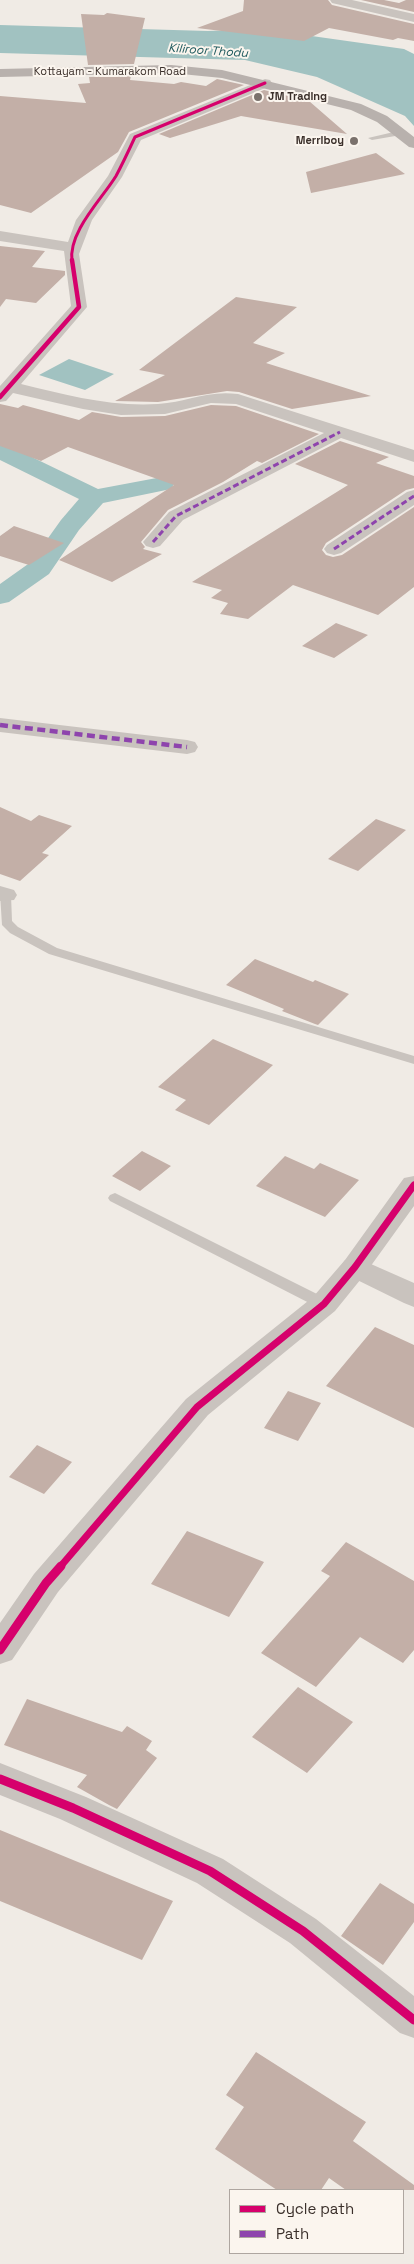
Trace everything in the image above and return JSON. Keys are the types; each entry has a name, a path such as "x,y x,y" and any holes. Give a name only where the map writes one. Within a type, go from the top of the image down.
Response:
{"main road":[{"name":"Kottayam - Kumarakom Road","path":"0,73 171,69 222,74 265,83 356,107 382,119 414,144"}],"street":[{"path":"336,0 414,18"},
{"path":"3,393 79,307 71,254 84,220 115,177 135,137 265,83"},
{"path":"0,236 73,248"},
{"path":"3,393 77,404 157,410 193,404 212,398 238,398 414,456"},
{"path":"153,542 176,516 234,488 340,432"},
{"path":"334,549 414,496"},
{"path":"0,725 187,746"},
{"path":"0,1650 46,1583 196,1407 324,1304 355,1267 414,1185"},
{"path":"355,1267 414,1296"},
{"path":"0,1780 82,1811 210,1871 302,1931 414,2020"}],"lane":[{"path":"372,138 398,133"},
{"path":"3,894 6,922 23,936 54,951 414,1060"},
{"path":"115,1198 324,1304"}],"water":[{"name":"Kiliroor Thodu","path":"0,25 208,31 262,29 404,49 414,54 414,126 405,116 317,77 245,60 0,53"},
{"path":"69,359 114,374 85,390 39,375"}],"building":[{"path":"244,0 328,0 332,5 414,24 414,41 398,38 393,40 329,28 304,41 197,28 243,11"},
{"path":"361,0 384,0 399,3 406,0 414,0 414,12"},
{"path":"107,13 145,18 134,64 88,65 81,14 104,15"},
{"path":"131,76 130,80 174,84 181,82 206,86 217,79 244,85 129,132 118,152 31,213 0,205 0,96 86,103 78,84 90,83 89,77"},
{"path":"264,90 309,101 347,134 241,116 170,138 159,134"},
{"path":"376,153 405,174 311,193 306,172"},
{"path":"0,246 45,251 32,267 65,271 65,275 36,303 6,299 0,307"},
{"path":"236,297 297,307 253,343 285,353 266,363 371,396 292,409 239,392 227,391 158,402 115,401 165,375 139,370"},
{"path":"0,404 18,408 23,405 79,420 92,412 121,417 165,416 211,405 236,406 319,434 262,463 257,461 223,482 168,510 141,542 145,547 143,549 162,554 112,582 59,560 174,485 68,447 41,461 0,446"},
{"path":"340,441 389,457 376,463 414,476 414,488 406,490 326,543 322,550 326,555 333,557 342,555 414,507 414,587 378,615 293,585 248,619 220,614 228,603 211,598 222,590 192,582 348,485 295,464"},
{"path":"14,526 64,543 29,565 0,556 0,536"},
{"path":"336,623 368,635 334,658 302,646"},
{"path":"0,807 31,821 39,815 72,826 42,853 49,855 20,881 0,874"},
{"path":"376,819 406,830 358,871 328,859"},
{"path":"255,959 349,994 318,1025 315,1024 226,985"},
{"path":"213,1039 273,1065 209,1125 175,1110 186,1100 158,1087"},
{"path":"142,1151 171,1166 140,1191 112,1176"},
{"path":"285,1156 314,1169 320,1163 359,1180 325,1217 256,1186"},
{"path":"375,1327 414,1345 414,1428 326,1386"},
{"path":"288,1391 321,1403 298,1441 264,1428"},
{"path":"37,1445 72,1462 44,1494 9,1477"},
{"path":"187,1531 264,1562 229,1617 151,1584"},
{"path":"346,1542 414,1581 414,1650 403,1663 360,1637 316,1687 261,1653 330,1576 321,1571"},
{"path":"298,1687 353,1722 307,1773 252,1737"},
{"path":"27,1699 122,1732 127,1726 152,1741 146,1750 157,1758 117,1809 77,1787 87,1775 4,1745"},
{"path":"0,1830 173,1901 142,1960 0,1901"},
{"path":"380,1883 414,1904 414,1922 383,1965 341,1936"},
{"path":"256,2052 366,2122 353,2141 414,2185 414,2190 345,2189 329,2178 322,2189 275,2189 215,2149 244,2107 226,2095"}],"waterway":[{"path":"0,451 95,497"},
{"path":"95,497 162,484"},
{"path":"0,596 40,568 70,525 95,497"}],"marked path":[{"path":"153,542 176,516 340,432"},
{"path":"334,549 414,496"},
{"path":"0,725 187,747"}],"cycle path":[{"path":"0,397 79,307 71,254 84,220 115,177 135,137 265,83"},
{"path":"0,1650 46,1583 197,1407 324,1304 355,1267 414,1185"},
{"path":"0,1779 73,1808 210,1871 303,1931 414,2020"}],"place":[{"name":"JM Trading","path":"258,97"},
{"name":"Merriboy","path":"354,141"}]}
